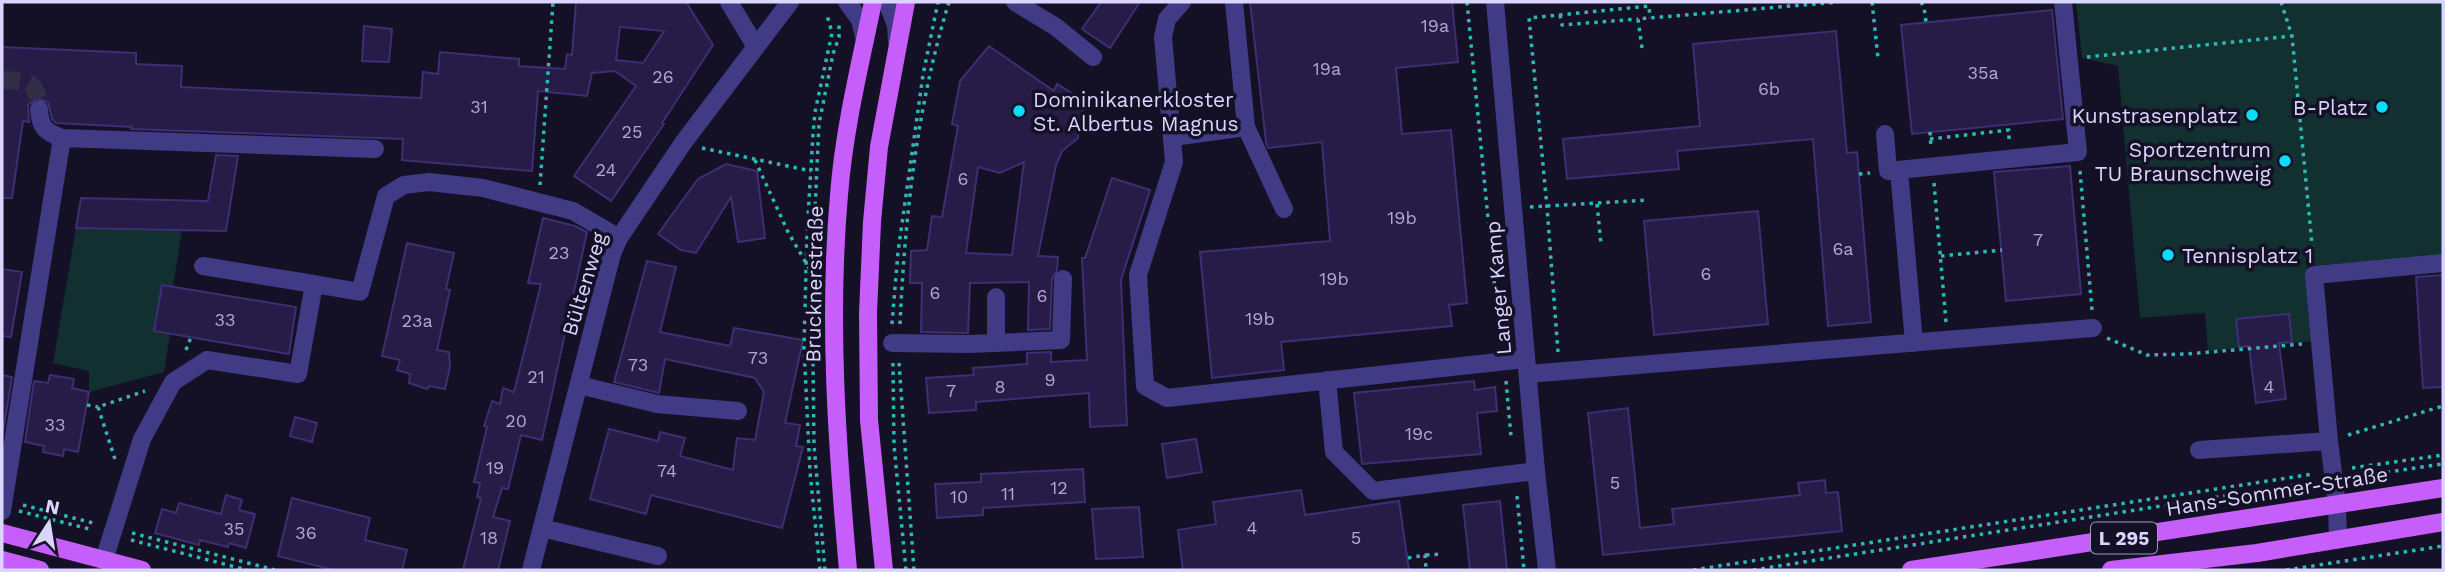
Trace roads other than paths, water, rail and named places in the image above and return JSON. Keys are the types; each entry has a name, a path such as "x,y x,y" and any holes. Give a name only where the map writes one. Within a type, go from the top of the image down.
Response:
{"main road":[{"name":"Brucknerstraße","path":"848,570 835,395 834,283 839,193 851,110 873,2"},
{"path":"884,570 869,420 868,325 872,222 879,147 906,2"},
{"name":"Hans-Sommer-Straße","path":"1911,570 2443,488"},
{"name":"L 295","path":"2111,570 2160,567 2257,553 2443,522"},
{"path":"2,533 142,570"},
{"path":"2,560 40,570"}],"street":[{"path":"729,2 756,47"},
{"name":"Bültenweg","path":"531,570 612,254 619,237 683,143 790,2"},
{"path":"847,2 860,20 865,40"},
{"path":"887,2 896,25 898,53"},
{"path":"1015,2 1056,27 1093,57"},
{"path":"1182,2 1167,19 1163,37 1174,162 1138,275 1145,386 1167,398 1504,361 1527,366 1914,343 2093,328"},
{"path":"1234,2 1246,127 1284,209"},
{"name":"Langer Kamp","path":"1495,2 1547,570"},
{"path":"1885,134 1888,171 2078,152 2063,2"},
{"path":"39,109 40,124 47,133 62,138 375,149"},
{"path":"1173,137 1246,127"},
{"path":"10,507 62,138"},
{"path":"1899,170 1914,343"},
{"path":"203,266 360,292 386,196 404,185 429,182 467,185 573,211 619,237"},
{"path":"2338,540 2337,505 2314,275 2443,263"},
{"path":"892,343 1061,340 1063,279"},
{"path":"103,560 142,439 173,382 208,360 298,374 314,284"},
{"path":"996,297 996,343"},
{"path":"1327,380 1334,452 1373,491 1536,471"},
{"path":"579,385 657,404 738,411"},
{"path":"2199,450 2329,441"},
{"path":"542,528 659,555"}],"tunnel":[{"path":"2,80 30,84 36,92 39,109"}],"place":[{"name":"B-Platz","path":"2382,107"},
{"name":"Dominikanerkloster St. Albertus Magnus","path":"1019,111"},
{"name":"Kunstrasenplatz","path":"2252,115"},
{"name":"Sportzentrum TU Braunschweig","path":"2285,161"},
{"name":"Tennisplatz 1","path":"2168,255"}]}
